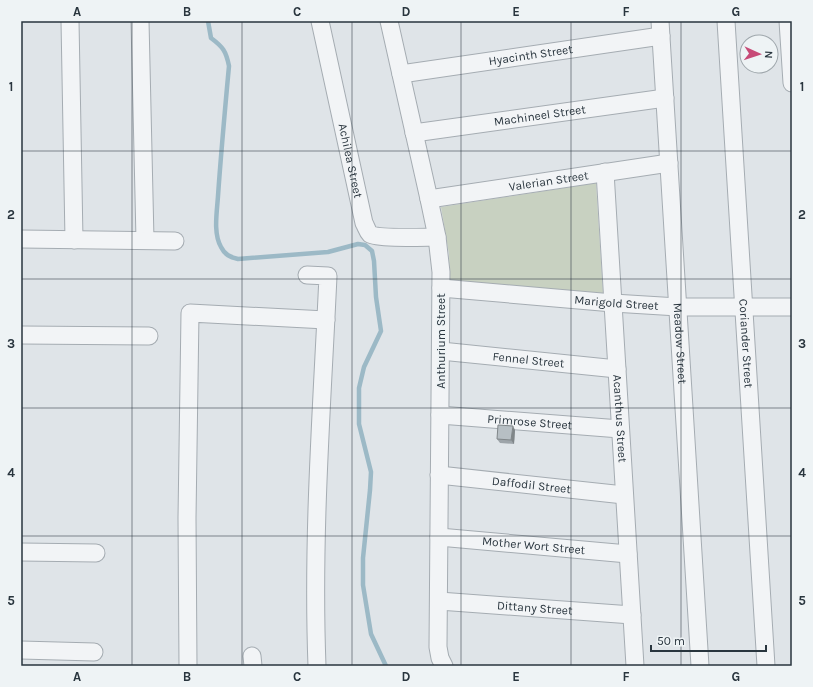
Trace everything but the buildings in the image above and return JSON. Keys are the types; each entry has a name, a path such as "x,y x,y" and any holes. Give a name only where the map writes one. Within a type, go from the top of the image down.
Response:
{"street":[{"path":"70,21 74,240"},
{"path":"140,21 145,240"},
{"name":"Achilea Street","path":"320,21 367,229 370,234 381,237 437,237"},
{"name":"Anthurium Street","path":"389,21 437,237 441,272 438,647 443,666"},
{"name":"Coriander Street","path":"726,21 766,666"},
{"path":"788,21 792,83"},
{"name":"Hyacinth Street","path":"401,74 661,29"},
{"name":"Meadow Street","path":"661,29 700,666"},
{"name":"Machineel Street","path":"414,133 665,98"},
{"name":"Valerian Street","path":"429,199 669,163"},
{"name":"Acanthus Street","path":"605,172 635,666"},
{"path":"21,239 175,241"},
{"path":"307,275 328,276 317,531 317,666"},
{"name":"Marigold Street","path":"441,288 613,303 678,307 792,307"},
{"path":"188,666 187,518 190,313 326,320"},
{"path":"21,335 149,336"},
{"name":"Fennel Street","path":"441,351 617,369"},
{"name":"Primrose Street","path":"440,414 620,429"},
{"name":"Daffodil Street","path":"440,475 624,495"},
{"name":"Mother Wort Street","path":"439,537 628,554"},
{"path":"21,552 96,554"},
{"name":"Dittany Street","path":"438,601 632,615"},
{"path":"21,650 94,652"}],"green space":[{"path":"596,183 603,293 450,281 449,254 441,207"}],"waterway":[{"path":"208,21 211,38 223,50 227,57 229,66 216,222 217,235 224,252 238,259 328,252 358,244 365,245 372,251 381,331 364,367 359,388 359,424 371,472 363,558 363,585 371,634 386,666"}]}
